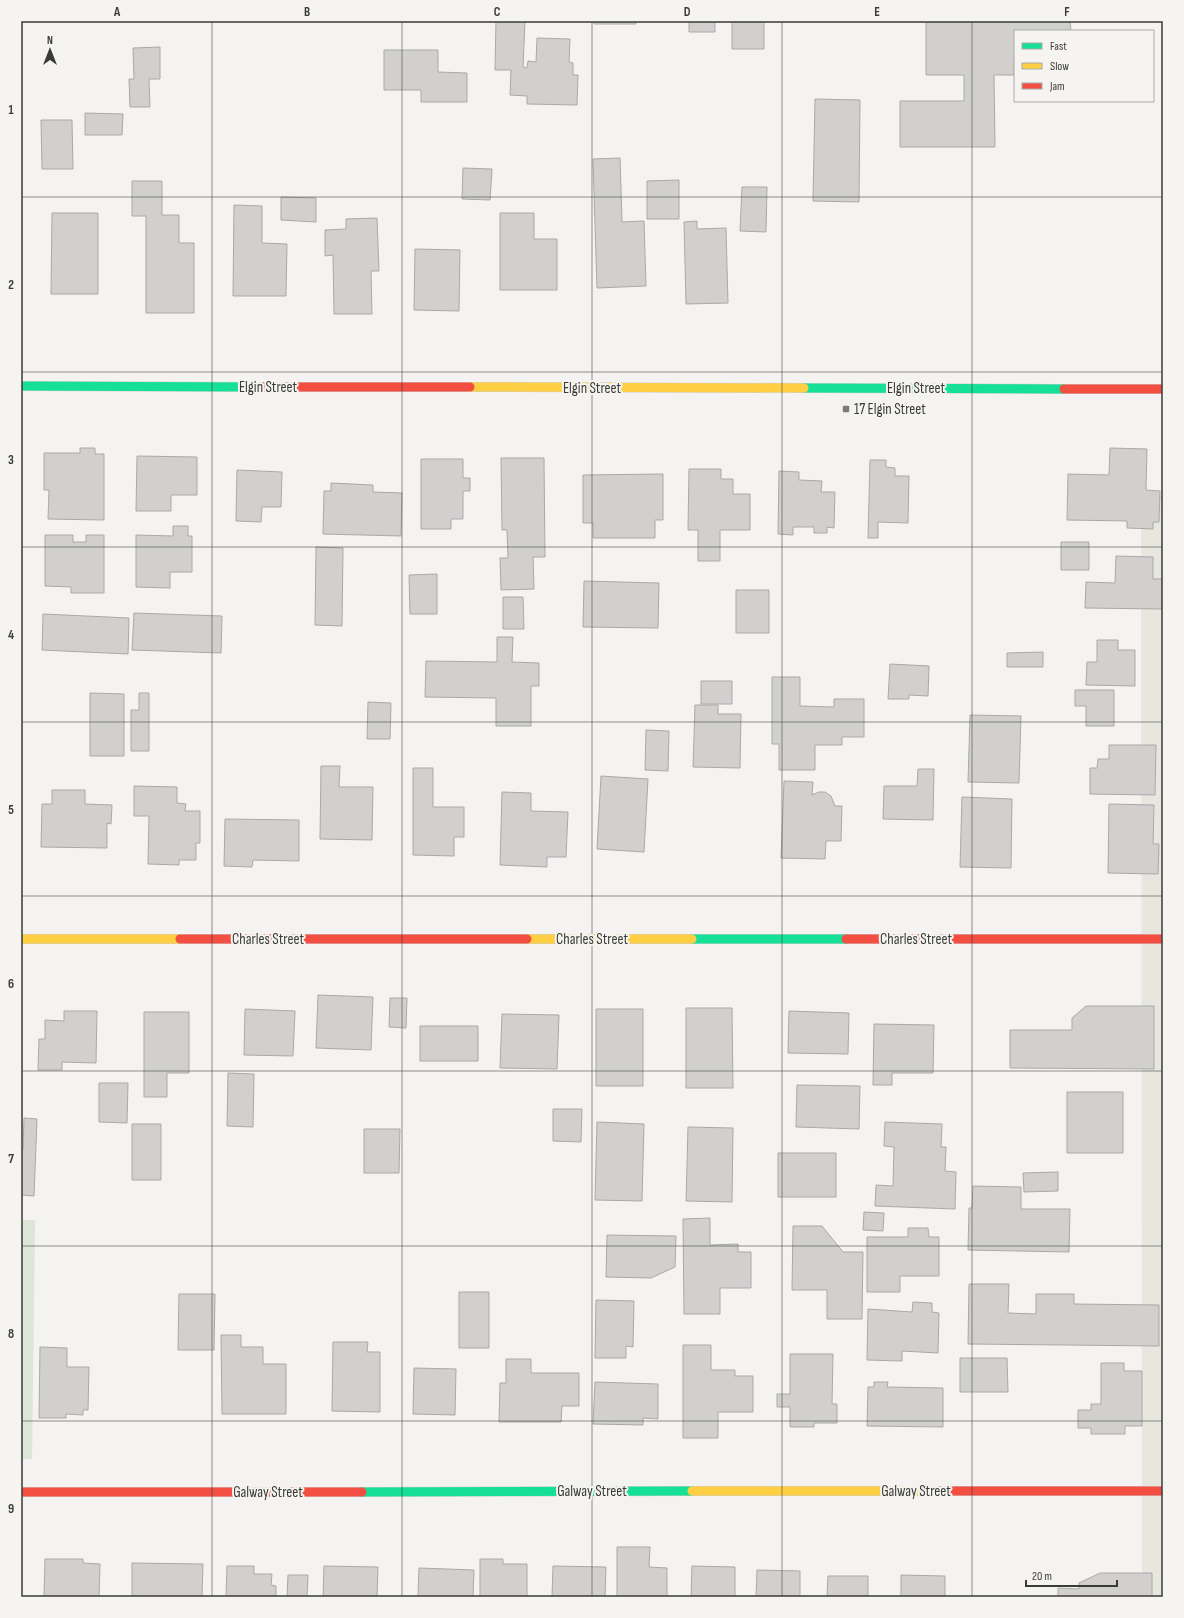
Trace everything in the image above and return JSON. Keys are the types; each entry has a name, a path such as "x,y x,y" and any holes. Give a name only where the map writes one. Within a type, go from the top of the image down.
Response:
{"street":[{"name":"Elgin Street","path":"21,386 1163,389"},
{"name":"Charles Street","path":"21,939 1163,939"},
{"name":"Galway Street","path":"21,1492 1163,1491"}],"shaded area":[{"path":"1141,496 1163,496 1163,1597 1142,1597"},
{"path":"21,1220 35,1220 32,1459 21,1459"}],"building":[{"path":"496,21 525,21 523,67 527,68 528,61 536,62 537,38 570,39 569,62 573,63 573,75 578,75 577,105 527,104 527,96 510,95 511,70 495,70"},
{"path":"594,21 636,21 636,24 594,24"},
{"path":"689,21 715,21 715,32 689,32"},
{"path":"732,21 764,21 764,49 732,49"},
{"path":"926,21 1070,21 1071,30 1014,30 1014,75 994,75 995,147 900,147 900,101 964,101 964,75 926,75"},
{"path":"160,47 160,79 149,79 150,107 130,107 129,79 134,79 133,48"},
{"path":"384,50 438,50 438,72 467,73 467,102 421,102 421,90 384,90"},
{"path":"815,99 860,100 859,202 813,201"},
{"path":"85,113 123,114 122,135 85,135"},
{"path":"41,120 72,120 73,169 42,169"},
{"path":"620,158 622,222 644,221 646,286 597,288 593,159"},
{"path":"463,168 492,169 490,200 462,199"},
{"path":"679,180 679,219 647,219 647,181"},
{"path":"132,181 162,181 162,215 179,215 179,243 194,243 194,313 146,313 146,216 132,216"},
{"path":"742,187 767,187 766,232 740,231"},
{"path":"281,197 316,198 316,222 281,220"},
{"path":"234,205 262,206 262,243 287,244 286,296 233,296"},
{"path":"52,213 98,213 98,294 51,294"},
{"path":"500,213 534,213 534,239 557,239 557,290 500,290"},
{"path":"377,218 379,271 371,271 372,314 334,314 333,255 325,256 325,230 346,229 346,219"},
{"path":"697,221 697,229 726,228 728,303 686,304 684,222"},
{"path":"415,249 460,250 459,311 414,310"},
{"path":"80,448 95,448 95,454 104,454 104,520 48,519 49,490 44,490 44,453 80,453"},
{"path":"1110,448 1147,449 1146,490 1160,491 1159,522 1153,522 1153,529 1127,528 1127,521 1067,520 1068,474 1109,475"},
{"path":"137,456 197,457 197,495 171,495 171,511 136,511"},
{"path":"501,458 544,458 545,557 533,557 534,589 501,590 500,558 508,558 507,530 502,530"},
{"path":"421,459 463,459 463,478 470,478 470,491 463,491 463,519 451,519 451,529 421,529"},
{"path":"870,460 886,460 886,467 895,468 895,476 909,476 908,523 878,522 878,538 868,538"},
{"path":"689,469 721,469 721,479 733,479 733,494 750,494 750,530 720,530 720,561 698,561 698,530 688,530"},
{"path":"237,470 282,472 281,507 262,507 261,522 236,521"},
{"path":"779,471 799,472 799,480 822,481 821,492 835,492 834,528 827,527 827,533 814,533 814,527 793,527 793,535 778,534"},
{"path":"663,474 663,520 655,520 655,538 593,538 593,523 583,523 583,475"},
{"path":"331,483 373,485 373,492 402,493 401,536 323,534 324,491 331,491"},
{"path":"173,526 188,526 188,536 192,536 192,572 170,572 170,588 136,587 136,535 173,536"},
{"path":"45,535 73,535 73,542 86,542 86,535 104,535 104,593 71,593 71,587 45,586"},
{"path":"1061,542 1089,542 1089,570 1061,570"},
{"path":"316,547 343,548 342,626 315,625"},
{"path":"1116,556 1153,557 1153,579 1163,579 1162,609 1085,608 1086,582 1115,583"},
{"path":"437,574 437,614 410,614 409,575"},
{"path":"584,581 659,583 658,628 583,627"},
{"path":"736,590 769,590 769,633 736,633"},
{"path":"503,597 523,597 524,629 503,629"},
{"path":"134,613 222,616 221,653 132,650"},
{"path":"43,614 129,618 128,654 42,650"},
{"path":"497,637 513,637 512,662 539,663 539,686 531,686 531,726 496,726 496,698 425,697 426,661 497,662"},
{"path":"1097,640 1118,640 1118,650 1135,650 1135,686 1086,685 1087,662 1097,662"},
{"path":"1043,652 1043,667 1007,667 1007,653"},
{"path":"890,664 929,666 928,696 909,695 909,699 888,699"},
{"path":"772,677 800,677 800,706 834,707 834,699 864,699 864,737 842,737 842,745 815,745 815,770 779,770 779,744 772,744"},
{"path":"701,681 732,681 732,704 701,704"},
{"path":"1075,690 1114,690 1114,726 1086,726 1086,706 1075,706"},
{"path":"90,693 124,694 124,756 90,756"},
{"path":"139,693 149,693 149,751 131,751 131,710 139,710"},
{"path":"368,702 391,703 390,739 367,739"},
{"path":"695,705 718,705 718,714 741,714 740,768 693,767"},
{"path":"970,715 1021,716 1019,783 968,782"},
{"path":"646,730 669,731 668,771 645,770"},
{"path":"1109,745 1156,745 1155,795 1090,794 1090,768 1097,768 1098,759 1109,759"},
{"path":"321,766 340,766 339,787 373,787 372,840 320,839"},
{"path":"413,768 433,768 433,807 464,807 464,837 454,837 454,856 413,855"},
{"path":"918,769 934,769 933,820 883,819 884,786 917,786"},
{"path":"601,776 648,779 644,852 597,849"},
{"path":"784,781 813,782 812,795 819,792 825,792 831,796 835,806 842,806 841,841 826,841 825,859 781,858"},
{"path":"134,786 177,787 177,803 186,804 185,811 200,811 200,843 196,843 196,860 179,860 179,865 148,864 149,816 134,816"},
{"path":"52,790 85,790 85,804 112,805 111,824 107,823 107,848 41,847 42,804 52,804"},
{"path":"502,792 531,793 531,811 568,812 566,857 547,857 547,867 500,865"},
{"path":"962,797 1012,799 1011,868 960,867"},
{"path":"1109,804 1154,805 1153,844 1159,844 1158,874 1108,873"},
{"path":"225,819 299,820 299,861 253,860 252,867 224,866"},
{"path":"318,995 373,997 371,1050 316,1048"},
{"path":"390,998 407,998 406,1028 389,1027"},
{"path":"1086,1006 1154,1006 1154,1069 1010,1068 1010,1030 1072,1030 1072,1018"},
{"path":"686,1008 732,1008 733,1088 686,1088"},
{"path":"245,1009 295,1011 293,1056 244,1055"},
{"path":"596,1009 643,1009 643,1086 596,1086"},
{"path":"64,1011 97,1011 96,1063 62,1062 62,1070 38,1070 39,1039 45,1039 45,1020 64,1021"},
{"path":"789,1011 849,1013 848,1054 788,1053"},
{"path":"144,1012 189,1012 189,1073 167,1073 167,1097 144,1097"},
{"path":"502,1014 559,1015 557,1069 500,1068"},
{"path":"874,1024 934,1025 933,1073 892,1073 892,1085 873,1085"},
{"path":"420,1026 478,1026 478,1061 420,1061"},
{"path":"228,1073 254,1074 253,1127 227,1126"},
{"path":"99,1083 128,1083 127,1123 99,1122"},
{"path":"797,1085 860,1086 859,1129 796,1127"},
{"path":"1067,1092 1123,1092 1123,1153 1067,1153"},
{"path":"553,1109 582,1109 581,1142 553,1141"},
{"path":"24,1118 37,1119 34,1196 21,1195 21,1150 23,1150"},
{"path":"597,1122 644,1124 642,1201 595,1200"},
{"path":"885,1122 942,1124 941,1147 946,1147 945,1171 956,1172 955,1209 875,1206 876,1185 893,1186 894,1147 884,1146"},
{"path":"132,1124 161,1124 161,1180 132,1180"},
{"path":"688,1127 733,1128 732,1202 686,1201"},
{"path":"364,1129 400,1129 399,1173 364,1173"},
{"path":"778,1153 836,1153 836,1197 778,1197"},
{"path":"1058,1172 1058,1191 1024,1192 1023,1173"},
{"path":"973,1186 1021,1187 1021,1209 1070,1209 1069,1252 968,1250 969,1208 972,1208"},
{"path":"864,1212 884,1213 883,1231 863,1230"},
{"path":"710,1218 710,1245 738,1244 738,1252 751,1252 751,1288 720,1288 720,1314 684,1314 683,1219"},
{"path":"793,1226 822,1226 843,1252 863,1252 862,1319 827,1319 827,1290 792,1290"},
{"path":"908,1228 928,1228 929,1237 939,1237 939,1276 900,1276 900,1292 867,1292 867,1237 908,1237"},
{"path":"607,1235 676,1236 675,1267 651,1278 606,1277"},
{"path":"969,1284 1009,1284 1008,1313 1036,1314 1036,1294 1074,1294 1074,1304 1159,1305 1159,1346 968,1344"},
{"path":"459,1292 489,1292 489,1348 459,1348"},
{"path":"179,1294 215,1294 214,1350 178,1350"},
{"path":"596,1300 634,1301 633,1347 626,1346 626,1358 595,1358"},
{"path":"913,1302 932,1303 932,1312 939,1313 938,1353 902,1351 902,1361 867,1360 868,1309 912,1312"},
{"path":"221,1335 241,1335 241,1347 263,1347 263,1364 286,1364 286,1414 222,1414"},
{"path":"333,1342 368,1342 367,1352 380,1352 380,1412 332,1411"},
{"path":"683,1345 711,1345 711,1370 735,1370 735,1376 753,1376 753,1412 718,1412 718,1438 683,1438"},
{"path":"40,1347 67,1348 67,1367 89,1367 88,1410 83,1410 83,1415 66,1414 66,1418 39,1418"},
{"path":"790,1354 833,1354 832,1404 837,1404 837,1423 814,1423 814,1427 790,1427 790,1407 777,1407 777,1394 790,1394"},
{"path":"960,1358 1007,1358 1008,1392 960,1392"},
{"path":"506,1359 531,1359 531,1373 579,1373 579,1406 562,1406 561,1422 499,1422 500,1383 506,1383"},
{"path":"1101,1363 1124,1363 1124,1371 1142,1371 1142,1426 1125,1426 1125,1434 1091,1434 1091,1428 1078,1428 1078,1410 1091,1410 1091,1404 1101,1404"},
{"path":"414,1368 456,1369 455,1415 413,1414"},
{"path":"595,1382 658,1384 658,1419 643,1418 643,1425 593,1424"},
{"path":"874,1382 888,1382 887,1387 943,1388 943,1427 867,1426 868,1387 874,1387"},
{"path":"617,1547 650,1547 649,1567 667,1568 667,1597 617,1597"},
{"path":"45,1559 83,1559 83,1563 100,1564 99,1597 44,1597"},
{"path":"480,1559 503,1559 503,1564 527,1564 527,1597 480,1597"},
{"path":"132,1563 203,1564 202,1597 132,1597"},
{"path":"227,1566 254,1566 254,1574 272,1574 271,1585 276,1586 276,1597 226,1597"},
{"path":"324,1566 378,1567 377,1597 323,1597"},
{"path":"553,1566 606,1567 605,1597 552,1597"},
{"path":"692,1566 735,1567 735,1597 691,1597"},
{"path":"419,1568 474,1570 473,1597 418,1597"},
{"path":"757,1570 800,1571 800,1597 756,1597"},
{"path":"1100,1573 1152,1573 1152,1597 1058,1597 1058,1588 1079,1589 1079,1583"},
{"path":"288,1575 308,1575 307,1597 287,1597"},
{"path":"901,1575 945,1576 945,1597 901,1597"},
{"path":"828,1576 868,1576 868,1597 827,1597"}],"traffic: fast":[{"path":"21,386 262,387"},
{"path":"804,388 1064,389"},
{"path":"692,939 846,939"},
{"path":"362,1492 692,1491"}],"traffic: slow":[{"path":"470,387 804,388"},
{"path":"21,939 180,939"},
{"path":"527,939 692,939"},
{"path":"692,1491 933,1491"}],"traffic: jam":[{"path":"262,387 470,387"},
{"path":"1064,389 1163,389"},
{"path":"180,939 527,939"},
{"path":"846,939 1163,939"},
{"path":"933,1491 1163,1491"},
{"path":"21,1492 362,1492"}],"place":[{"name":"17 Elgin Street","path":"846,409"}]}
